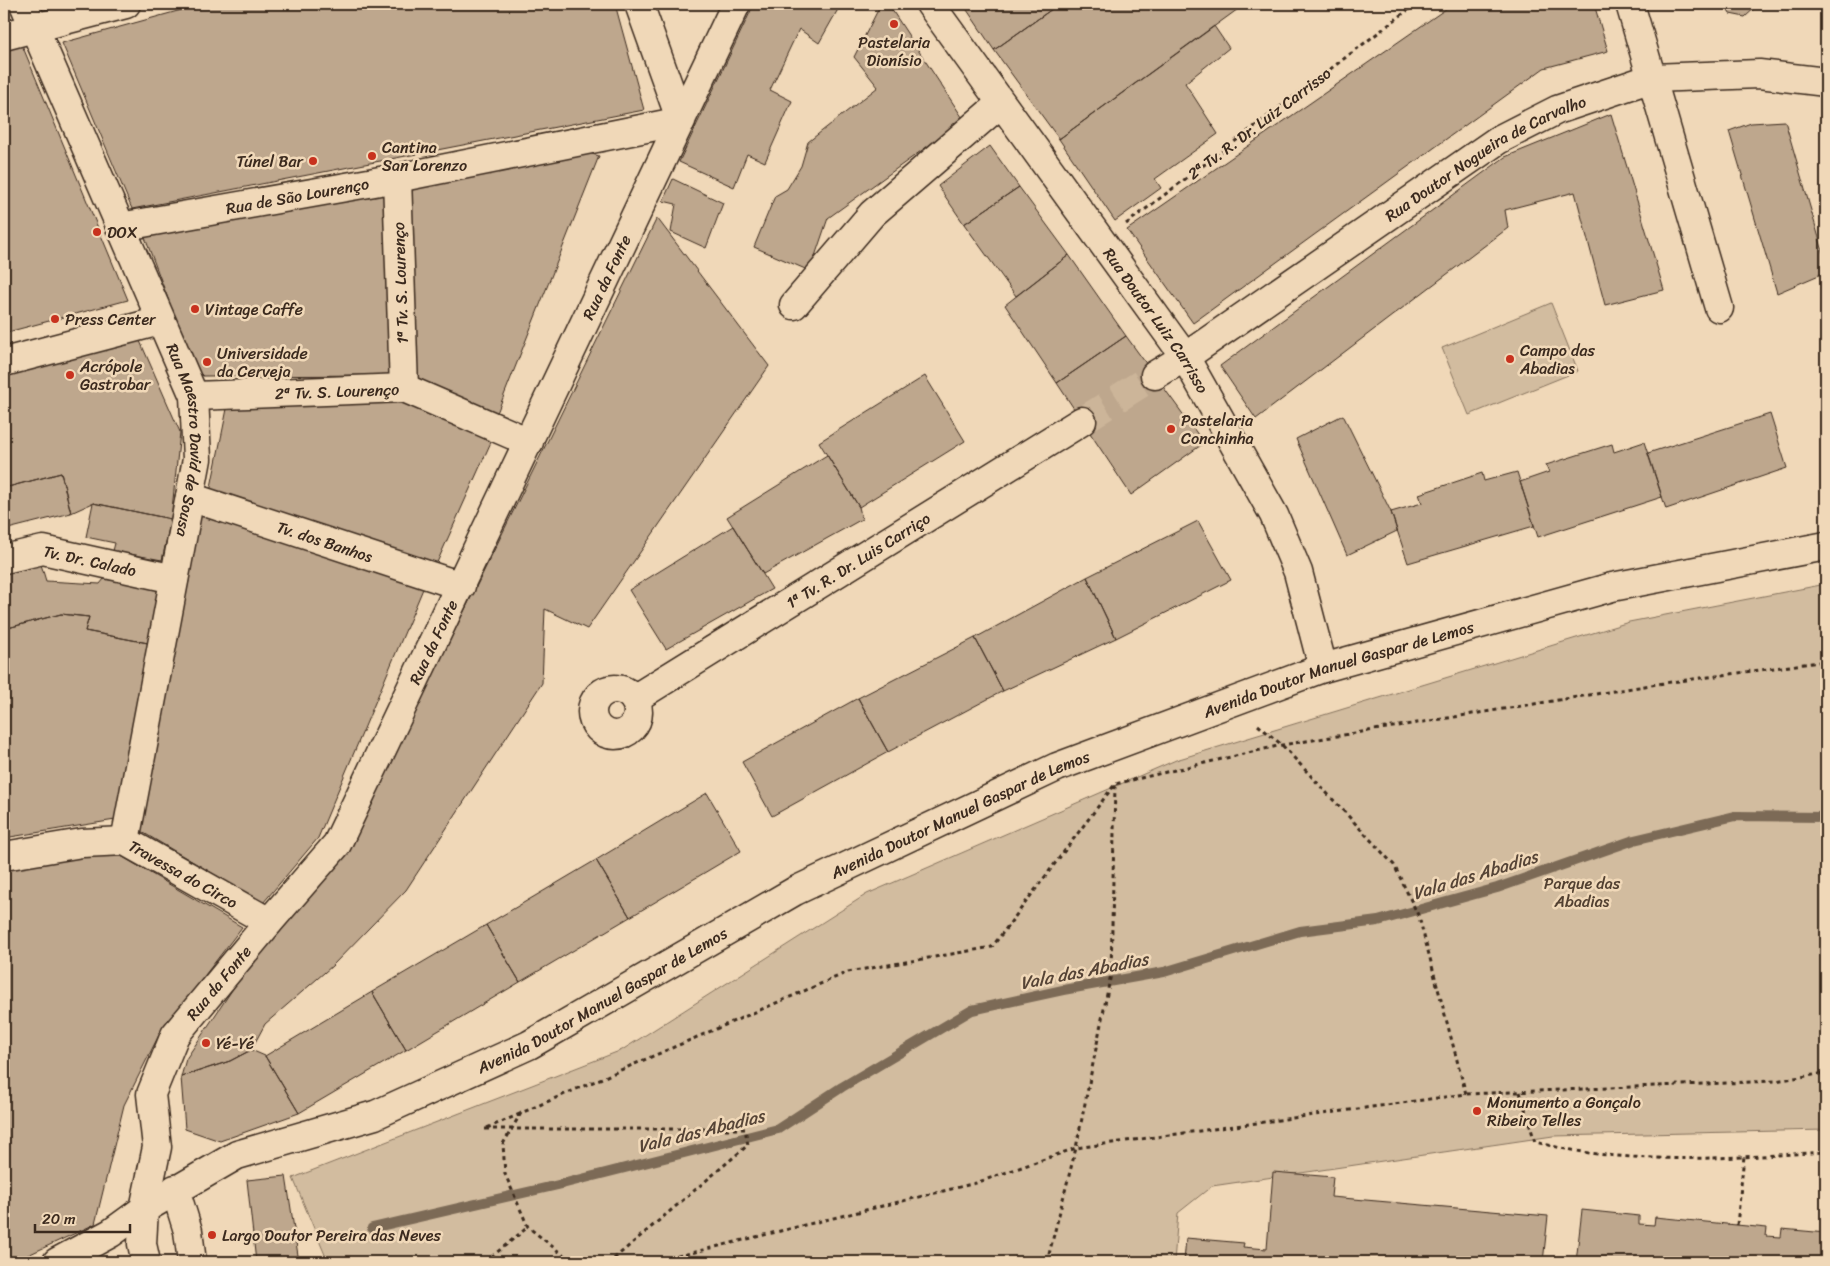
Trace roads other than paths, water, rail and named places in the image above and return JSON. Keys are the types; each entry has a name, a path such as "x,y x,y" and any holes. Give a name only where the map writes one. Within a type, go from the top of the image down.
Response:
{"street":[{"path":"4,36 29,16 126,4"},
{"path":"639,4 680,121"},
{"name":"Rua da Fonte","path":"146,1262 142,1244 144,1209 157,1147 151,1094 175,1035 337,844 736,4"},
{"name":"Rua Doutor Luiz Carrisso","path":"930,4 1185,357 1274,515 1298,572 1323,668"},
{"path":"1630,4 1719,308"},
{"name":"Rua Maestro David de Sousa","path":"29,16 194,396 197,459 125,841"},
{"name":"Rua Doutor Nogueira de Carvalho","path":"1155,375 1185,357 1498,140 1557,110 1652,78 1759,74 1826,82"},
{"path":"794,305 872,214 1001,103"},
{"name":"Rua de São Lourenço","path":"120,227 396,178 680,121"},
{"name":"1ª Tv. S. Lourenço","path":"396,178 404,388"},
{"path":"4,362 160,321"},
{"name":"2ª Tv. S. Lourenço","path":"194,396 404,388 529,442"},
{"name":"1ª Tv. R. Dr. Luis Carriço","path":"634,699 1082,421"},
{"name":"Tv. dos Banhos","path":"190,496 460,586"},
{"name":"Avenida Doutor Manuel Gaspar de Lemos","path":"56,1262 112,1234 144,1209 237,1155 375,1115 529,1045 795,891 1057,767 1323,668 1612,587 1826,546"},
{"name":"Tv. Dr. Calado","path":"4,559 43,550 174,579"},
{"name":"Travessa do Circo","path":"4,856 82,843 125,841 269,922"},
{"path":"175,1190 188,1231 192,1262"}],"waterway":[{"name":"Vala das Abadias","path":"372,1228 558,1185 778,1129 842,1087 972,1010 1063,990 1164,972 1300,931 1378,921 1497,888 1634,840 1735,816 1826,817"}],"tunnel":[{"path":"1082,421 1155,375"}],"place":[{"name":"Pastelaria Dionísio","path":"894,24"},
{"name":"Cantina San Lorenzo","path":"372,156"},
{"name":"Túnel Bar","path":"313,161"},
{"name":"DOX","path":"97,232"},
{"name":"Vintage Caffe","path":"195,309"},
{"name":"Press Center","path":"55,319"},
{"name":"Campo das Abadias","path":"1510,359"},
{"name":"Universidade da Cerveja","path":"207,362"},
{"name":"Acrópole Gastrobar","path":"70,375"},
{"name":"Pastelaria Conchinha","path":"1171,429"},
{"name":"Yé-Yé","path":"206,1043"},
{"name":"Monumento a Gonçalo Ribeiro Telles","path":"1477,1111"},
{"name":"Largo Doutor Pereira das Neves","path":"212,1235"}],"park label":[{"name":"Parque das Abadias","path":"1582,892"}]}
